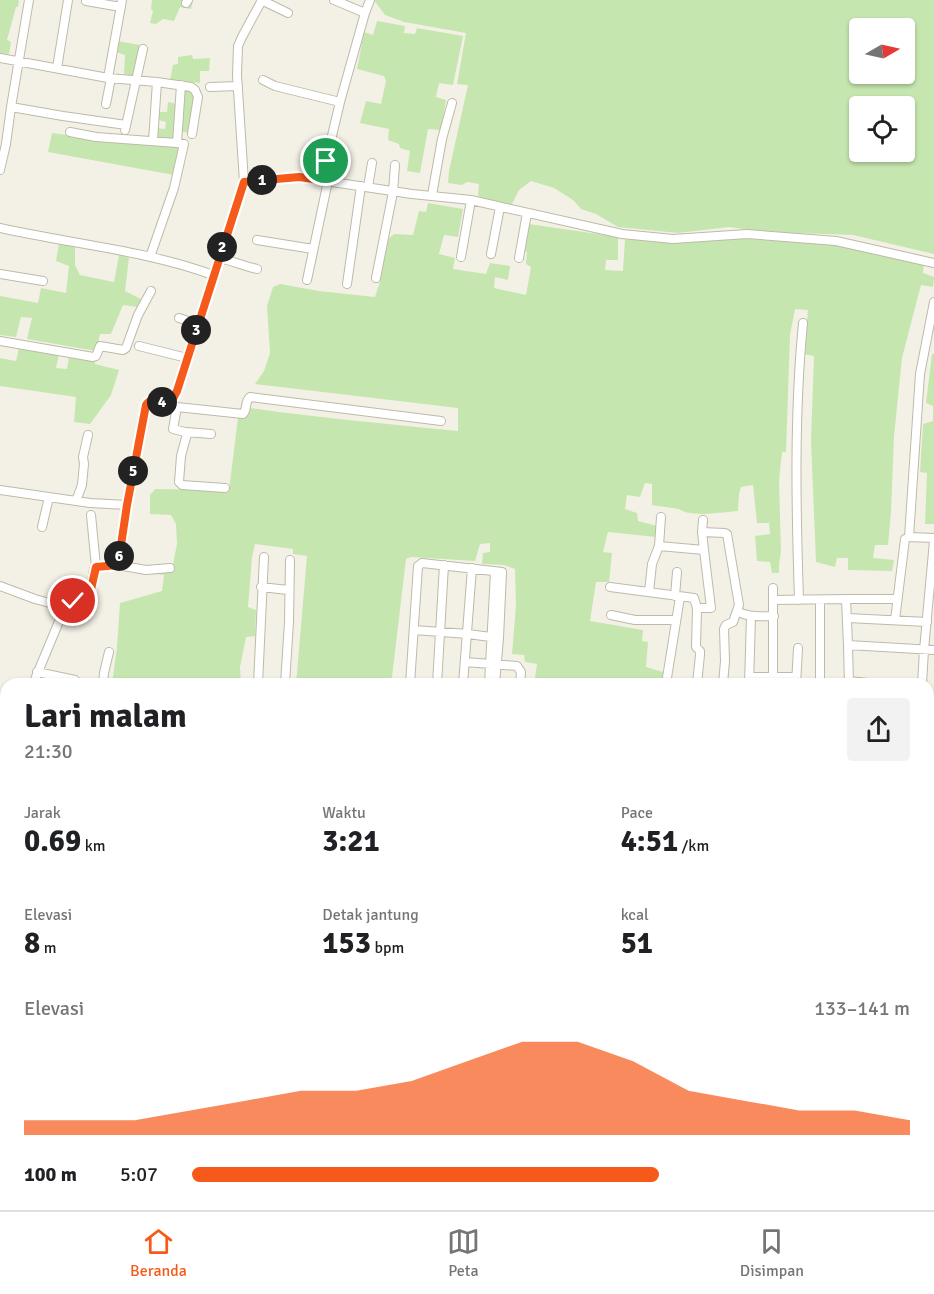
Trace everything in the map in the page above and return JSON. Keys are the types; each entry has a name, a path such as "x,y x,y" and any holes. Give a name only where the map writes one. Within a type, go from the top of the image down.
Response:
{"street":[{"path":"0,170 6,144 16,60 29,0"},
{"path":"57,68 68,0"},
{"path":"211,434 174,430 172,428 173,405 244,182 238,46 262,0 288,13"},
{"path":"334,0 365,14"},
{"path":"307,280 328,181 326,161 340,102 370,0"},
{"path":"86,1 122,3 106,104"},
{"path":"123,139 142,49"},
{"path":"0,58 110,78 191,87 198,95 192,134"},
{"path":"263,80 275,86 340,102"},
{"path":"153,141 156,82"},
{"path":"177,142 181,85"},
{"path":"210,87 238,86"},
{"path":"432,195 442,139 452,104"},
{"path":"11,107 126,125"},
{"path":"70,132 96,137 183,144 174,188 150,257"},
{"path":"346,284 364,187 372,163"},
{"path":"376,278 393,192 395,165"},
{"path":"244,182 299,177 393,192 471,200 622,234 673,239 747,234 836,241 934,263"},
{"path":"461,257 471,200"},
{"path":"491,254 500,207"},
{"path":"519,258 527,213"},
{"path":"0,228 150,257 213,275"},
{"path":"257,240 313,249"},
{"path":"219,258 257,269"},
{"path":"0,274 43,281"},
{"path":"0,341 93,357 96,357 100,346 123,350 126,348 138,315 152,291"},
{"path":"909,537 920,374 934,302"},
{"path":"179,318 198,324"},
{"path":"799,600 798,446 803,323"},
{"path":"140,346 187,358"},
{"path":"118,565 146,405 151,399 173,405 243,414 250,397 441,421"},
{"path":"186,432 187,438 181,456 178,482 182,485 225,488"},
{"path":"76,501 82,485 83,457 88,435"},
{"path":"0,490 90,503 127,505"},
{"path":"42,526 49,497"},
{"path":"35,678 65,607 73,601 85,601 89,598 96,567 91,515"},
{"path":"648,592 652,564 659,546 661,517"},
{"path":"697,608 709,609 711,607 702,532 703,520"},
{"path":"702,532 727,534 740,605 733,622 724,629 724,678"},
{"path":"895,620 904,541 909,537 934,540 922,678"},
{"path":"659,546 704,550"},
{"path":"258,678 264,557"},
{"path":"285,678 290,560"},
{"path":"410,678 418,565 422,563 495,572 495,678"},
{"path":"96,567 118,565 146,570 170,568"},
{"path":"437,678 444,565"},
{"path":"464,678 472,568"},
{"path":"667,678 675,620 677,572"},
{"path":"0,586 65,607"},
{"path":"261,587 288,590"},
{"path":"610,587 694,598 697,608 696,647 700,651 698,678"},
{"path":"772,588 773,678"},
{"path":"846,599 849,678"},
{"path":"773,600 897,599"},
{"path":"820,600 820,678"},
{"path":"737,612 751,616 774,616"},
{"path":"611,615 635,620 675,620"},
{"path":"750,678 751,616"},
{"path":"848,618 927,622"},
{"path":"414,630 496,638"},
{"path":"848,645 934,650"},
{"path":"796,678 798,648"},
{"path":"104,678 109,652"},
{"path":"465,662 518,667 521,678"},
{"path":"490,678 494,664"},
{"path":"37,672 66,678"},
{"path":"0,1022 0,1032"}],"green space":[{"path":"0,0 19,0 7,40 11,42 9,54 0,53"},
{"path":"152,0 193,0 191,9 180,7 174,21 163,19 156,24 150,23 153,11 151,9"},
{"path":"374,0 934,0 934,254 853,235 765,232 729,227 678,233 618,227 596,214 581,209 573,200 554,188 531,181 519,190 511,206 483,200 478,195 479,184 448,183 468,85 457,84 466,33 404,22 385,15"},
{"path":"377,21 405,26 404,33 415,34 417,28 463,36 453,85 439,83 436,97 446,100 441,130 428,129 420,173 407,171 410,151 388,140 389,129 360,123 366,101 381,104 386,81 384,76 357,69 364,32 373,35"},
{"path":"117,41 140,45 135,76 124,74 125,55 116,52"},
{"path":"192,55 193,59 210,58 209,71 200,71 200,83 170,80 173,65 178,64 178,57"},
{"path":"183,87 195,90 190,133 178,131 175,140 154,138 155,128 165,129 166,122 155,119 156,112 167,112 168,102 177,104"},
{"path":"52,133 103,140 181,146 174,175 48,152"},
{"path":"428,203 463,209 458,237 444,235 439,254 455,258 453,269 486,274 490,263 510,266 508,280 495,277 494,288 526,295 531,267 526,264 527,252 523,250 529,224 618,237 618,260 606,260 605,270 623,271 625,239 675,243 733,238 840,245 924,263 923,273 934,277 933,287 921,285 902,358 894,436 888,545 875,545 873,558 894,560 892,571 848,570 848,558 837,558 835,567 816,562 811,441 814,356 804,354 808,310 795,309 790,335 786,452 782,452 779,481 781,551 779,573 772,573 770,562 757,561 755,536 770,534 769,523 757,523 753,485 741,487 738,511 699,514 652,505 652,484 645,483 640,497 627,495 625,509 637,513 638,521 657,526 656,537 608,532 603,552 612,553 609,582 596,582 590,621 643,630 642,641 648,642 646,667 663,672 662,678 535,678 537,664 525,662 524,655 512,654 516,605 515,569 504,565 482,564 483,553 490,552 490,543 480,544 475,561 411,557 406,559 391,678 297,678 307,556 293,554 293,549 255,544 248,607 256,610 255,636 246,637 240,667 241,678 113,678 120,603 162,591 164,575 156,574 156,571 172,569 177,544 176,524 171,515 150,514 150,495 155,489 229,490 238,418 249,414 250,408 458,431 458,408 255,384 264,371 270,353 267,306 273,287 280,284 375,297 381,278 386,241 394,234 413,235 419,211 426,212"},
{"path":"59,243 75,247 75,265 80,275 114,282 119,255 129,258 125,291 141,299 137,307 123,305 111,334 100,334 96,351 27,339 32,318 21,317 16,337 0,335 0,296 38,303 41,288 66,293 69,266 56,261"},
{"path":"20,343 60,349 56,368 67,369 70,350 95,355 95,364 119,370 111,395 90,424 74,422 76,397 0,386 0,358 16,361"},
{"path":"932,354 934,354 934,524 925,524 927,473 920,472 923,424 933,421 933,406 926,403"}],"route":[{"path":"73,601 85,601 89,598 96,567 118,565 146,405 151,399 170,404 177,391 244,182 299,177 328,181 326,161"}]}
